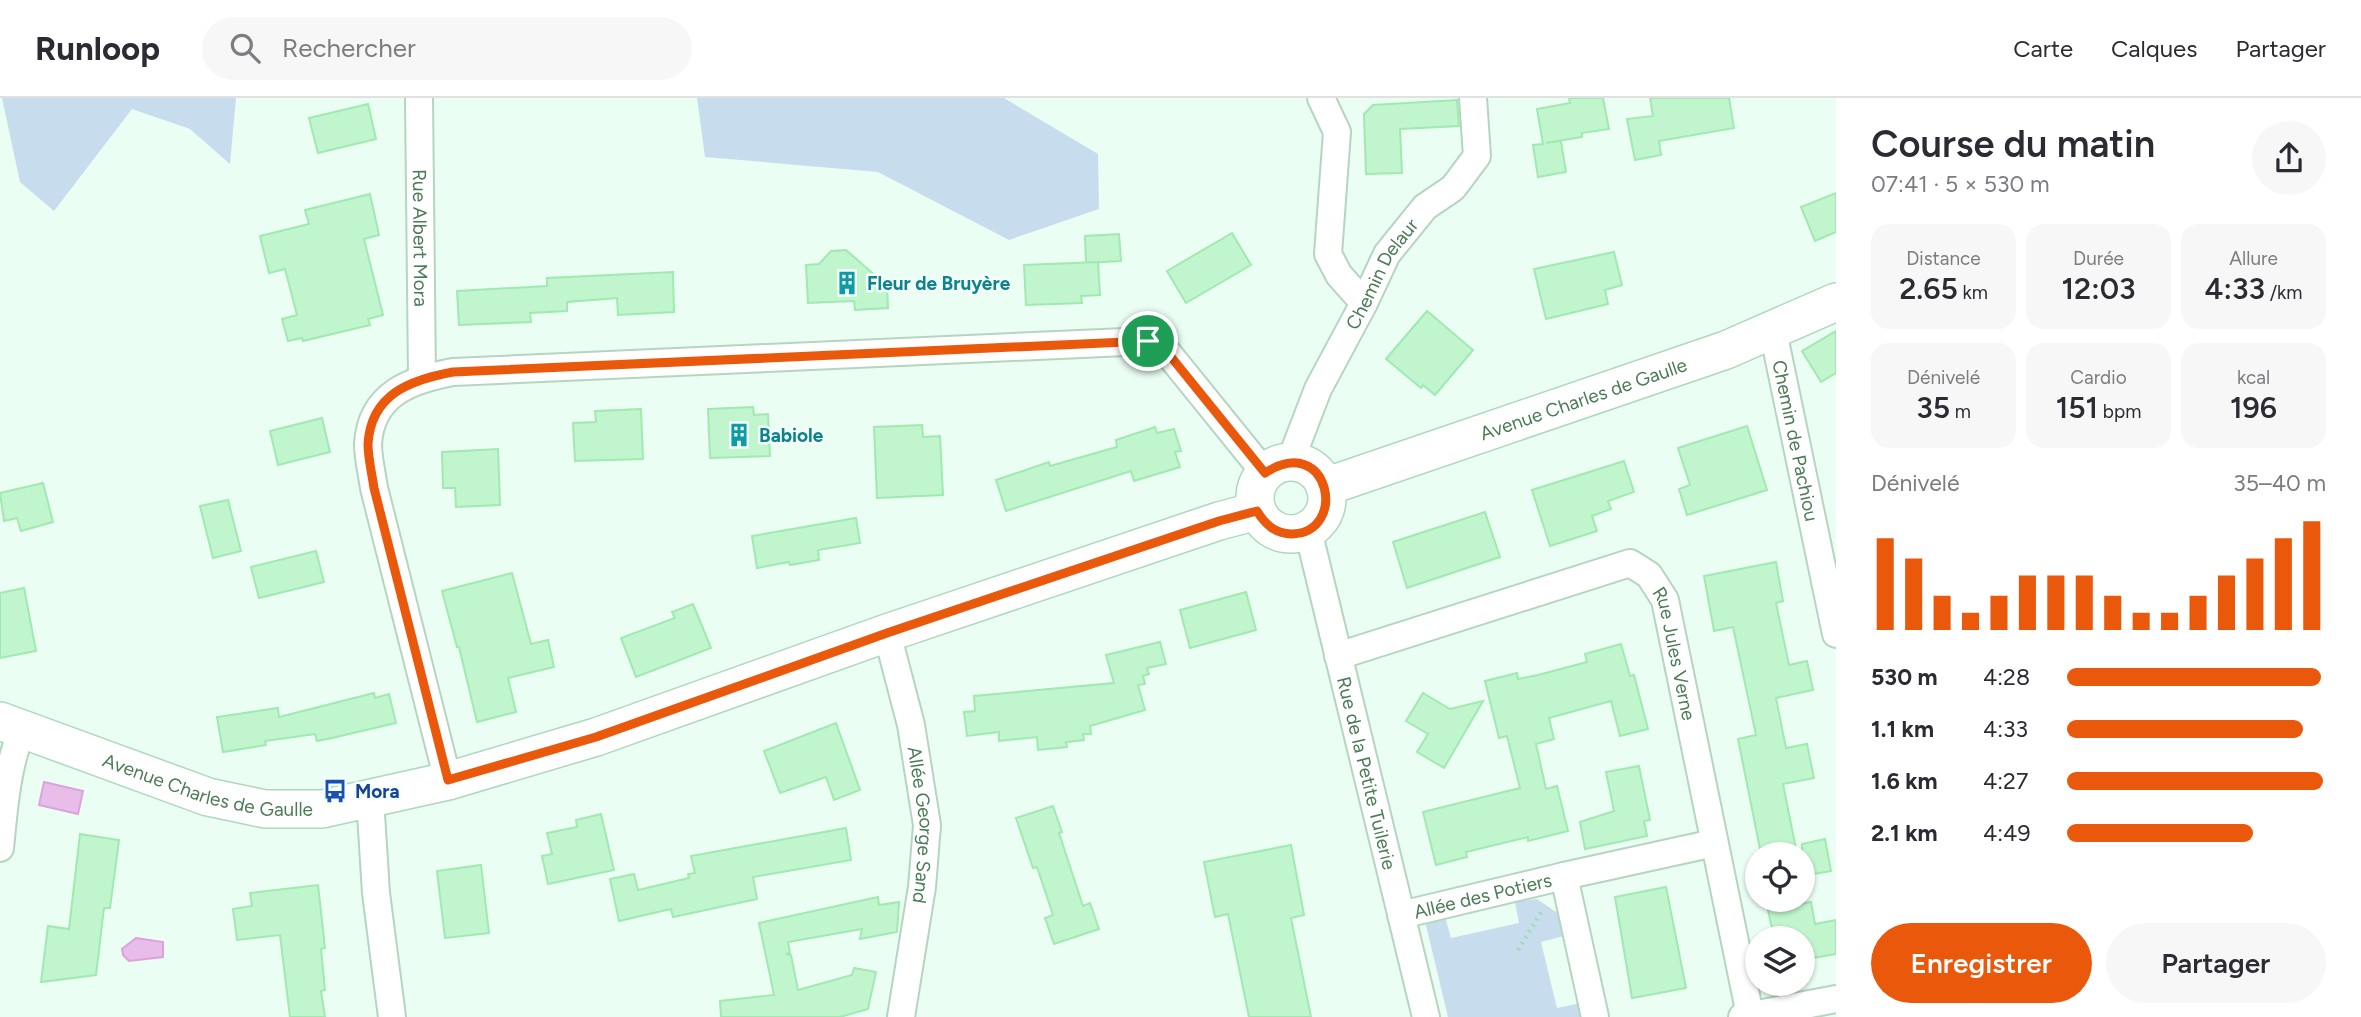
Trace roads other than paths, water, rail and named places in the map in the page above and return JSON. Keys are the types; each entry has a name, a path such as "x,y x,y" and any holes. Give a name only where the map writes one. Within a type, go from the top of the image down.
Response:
{"street":[{"name":"Rue Albert Mora","path":"419,98 422,378"},
{"path":"1321,98 1337,132 1328,254 1339,275 1364,303"},
{"name":"Chemin Delaur","path":"1277,468 1387,254 1425,207 1453,188 1477,156 1473,98"},
{"name":"Avenue Charles de Gaulle","path":"1325,487 1726,350 1836,302"},
{"name":"Chemin de Pachiou","path":"1773,331 1836,634"},
{"path":"448,780 374,488 368,445 374,415 395,391 422,378 453,372 1148,341 1163,347 1277,468"},
{"path":"1301,464 1320,476 1325,487 1326,503 1320,519 1308,530 1298,533 1278,532 1269,527 1257,511 1255,498 1258,484 1277,468 1301,464"},
{"name":"Avenue Charles de Gaulle","path":"11,725 208,797 265,809 322,809 448,780 596,737 887,633 1206,525 1257,511"},
{"name":"Rue de la Petite Tuilerie","path":"1308,530 1426,1017"},
{"name":"Rue Jules Verne","path":"1338,656 1630,563 1649,575 1665,600 1746,1016"},
{"name":"Allée George Sand","path":"887,633 911,725 927,825 922,887 901,1017"},
{"path":"0,848 6,789 16,742 11,725"},
{"path":"368,798 376,893 392,1017"},
{"name":"Allée des Potiers","path":"1401,915 1714,843"},
{"name":"Allée des Potiers","path":"1564,876 1595,1017"},
{"path":"1746,1016 1836,999"}],"place":[{"name":"Fleur de Bruyère","path":"847,283"},
{"name":"Babiole","path":"739,435"},
{"name":"Mora","path":"335,791"}]}
